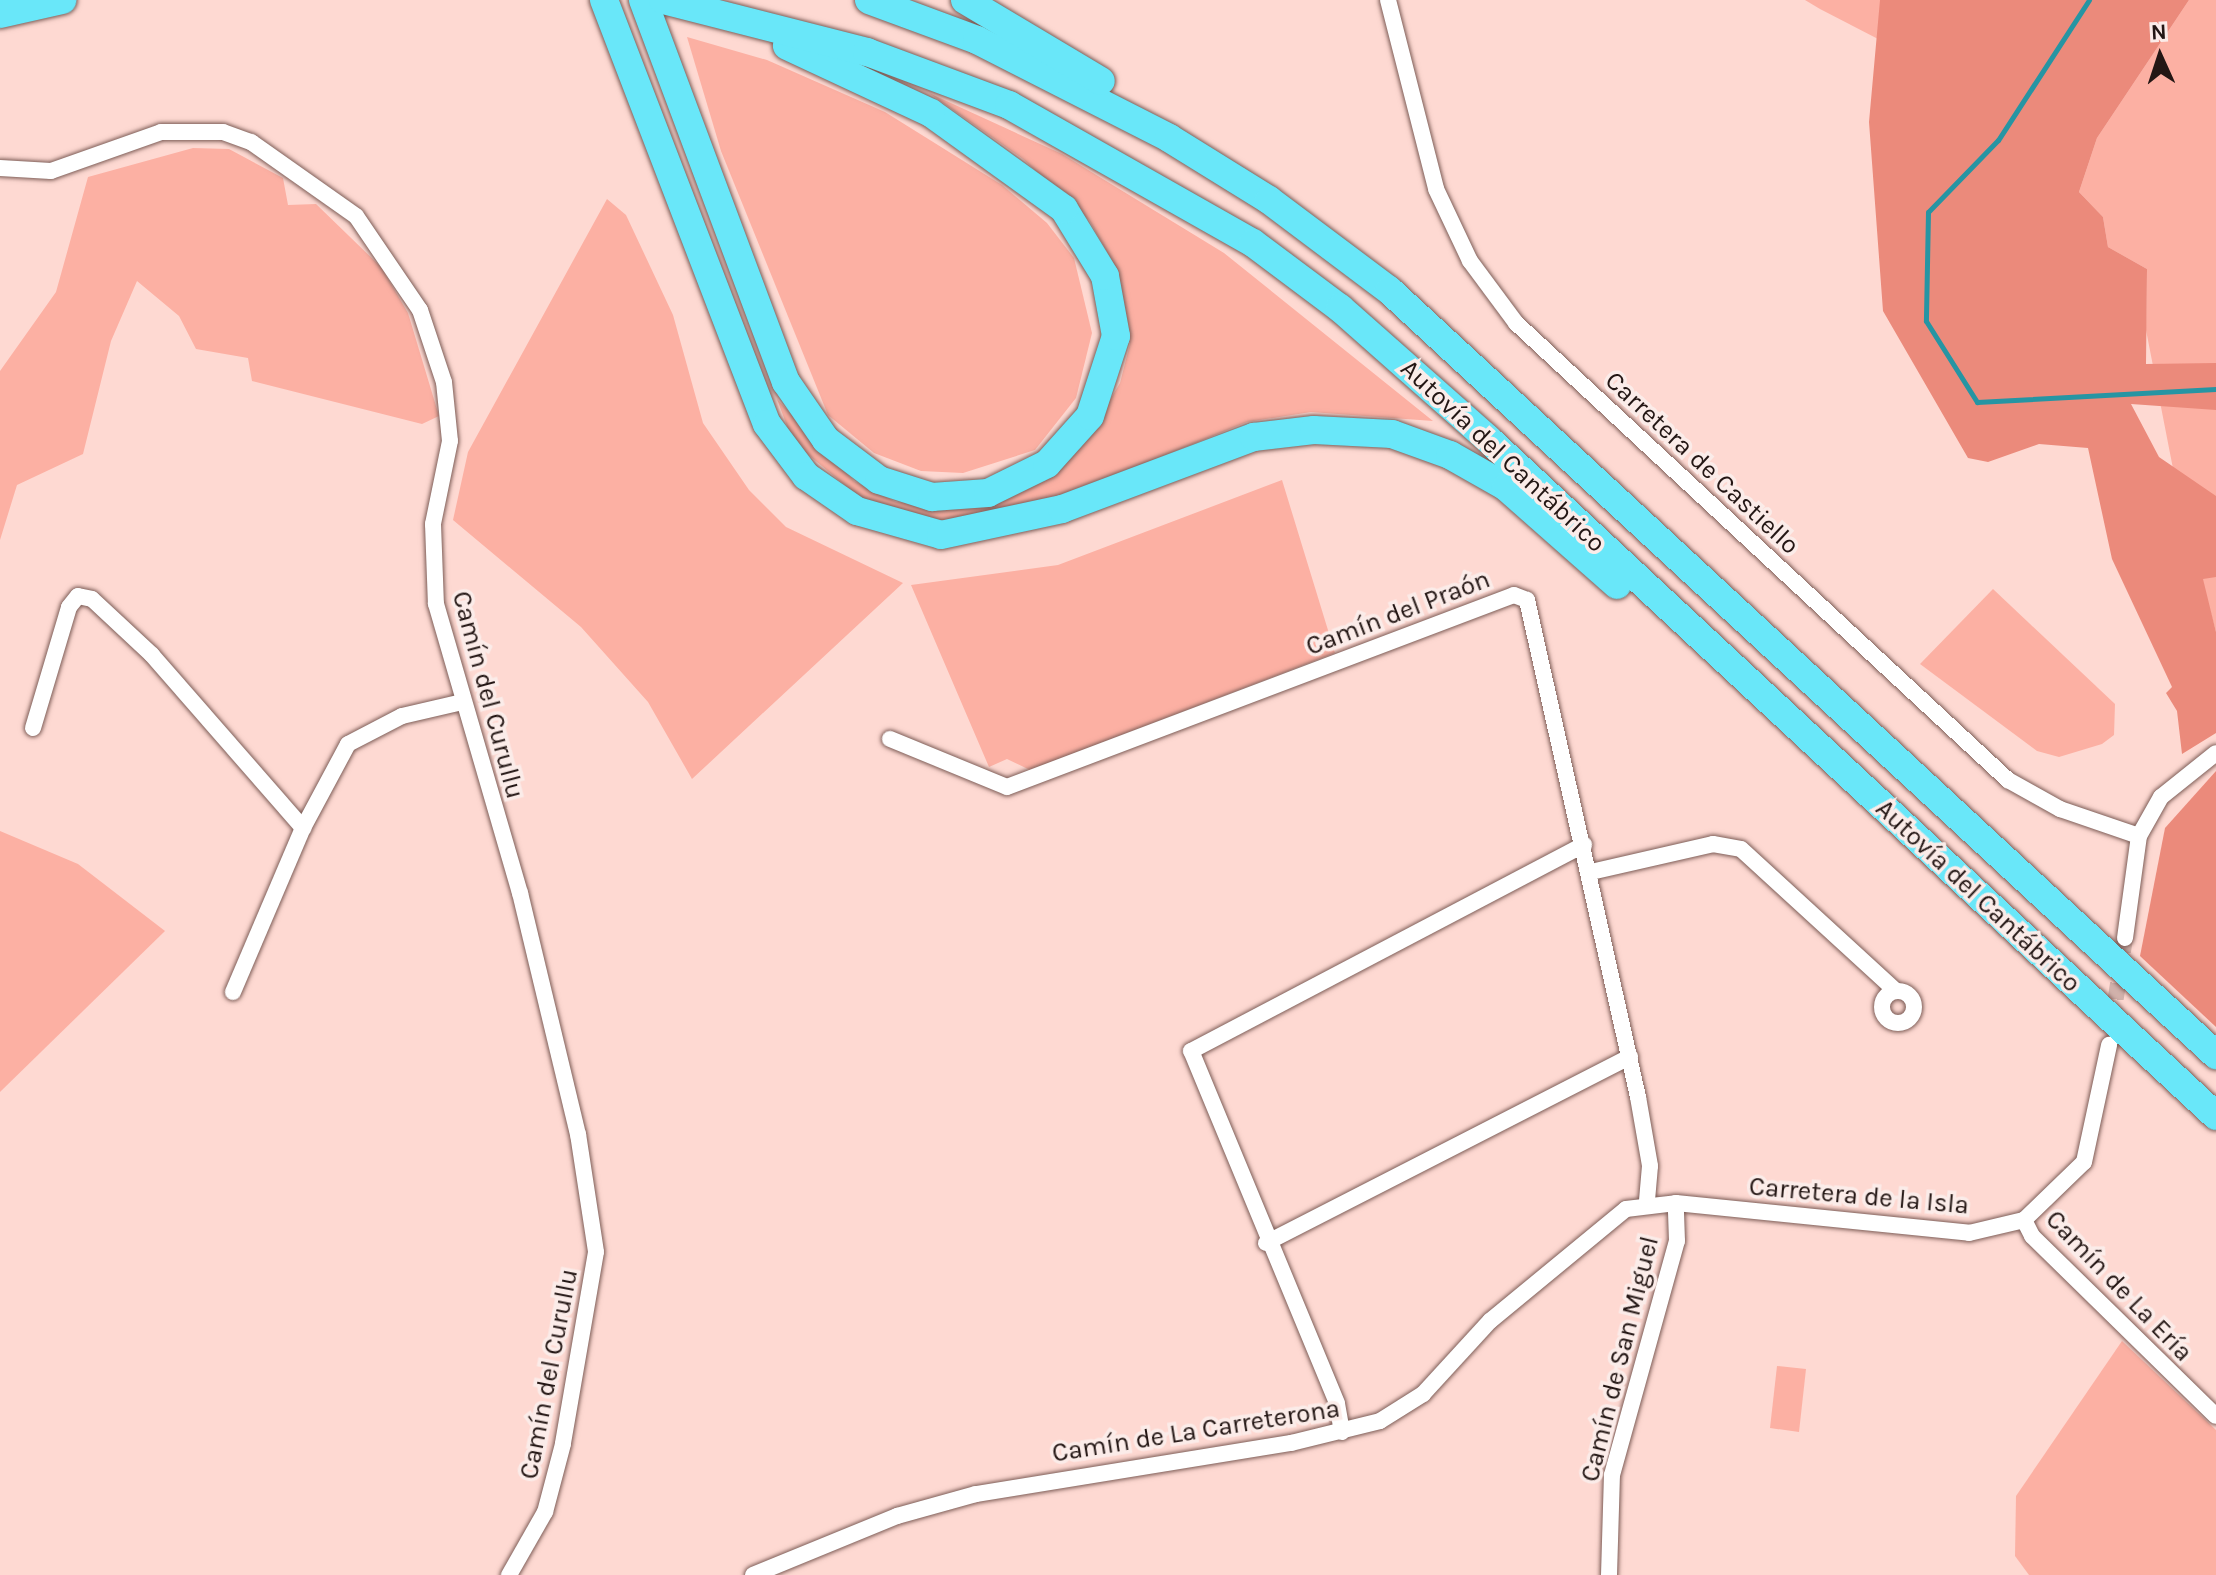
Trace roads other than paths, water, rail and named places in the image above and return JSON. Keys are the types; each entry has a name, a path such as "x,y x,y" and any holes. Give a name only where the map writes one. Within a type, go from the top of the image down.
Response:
{"highway":[{"path":"0,14 62,0"},
{"path":"604,0 767,424 806,476 857,511 941,535 1062,509 1254,437 1314,430 1392,434 1450,455 1506,487 1834,779 1947,865"},
{"path":"643,0 786,382 826,440 879,480 932,497 988,493 1047,464 1090,416 1116,336 1105,276 1064,209 1004,161 884,88 668,2"},
{"name":"Autovía del Cantábrico","path":"869,0 1074,85 1222,168 1389,290 1513,401 2216,1055"},
{"path":"965,0 1284,192 1397,280 1513,401"},
{"name":"Autovía del Cantábrico","path":"668,2 867,52 1009,105 1163,185 1253,243 1340,308 1488,439 2216,1116"}],"street":[{"name":"Carretera de Castiello","path":"1388,0 1436,189 1470,261 1516,323 2008,780 2060,809 2139,836"},
{"name":"Camín del Curullu","path":"0,168 51,171 161,132 223,132 275,157 356,216 420,310 444,382 450,441 430,564 462,702 566,1084 596,1252 560,1458 545,1512 509,1575"},
{"name":"Camín del Praón","path":"890,739 1007,787 1514,595 1527,600 1591,872 1630,1057 1648,1155 1647,1203"},
{"path":"33,728 69,607 78,596 92,599 152,655 303,828"},
{"path":"233,992 303,828 348,744 402,716 462,702"},
{"path":"2125,938 2139,836 2161,797 2216,753"},
{"path":"1591,872 1728,844 1790,890 1896,991"},
{"path":"1342,1432 1337,1403 1266,1243 1191,1051 1584,845"},
{"path":"2024,1220 2084,1162 2109,1045"},
{"path":"1266,1243 1630,1057"},
{"name":"Camín de La Carreterona","path":"753,1575 897,1516 976,1494 1342,1432 1380,1421 1423,1394 1490,1321 1626,1209 1647,1203 1676,1203"},
{"name":"Carretera de la Isla","path":"1676,1203 1969,1233 2024,1220"},
{"name":"Camín de San Miguel","path":"1609,1575 1612,1475 1677,1241 1676,1203"},
{"name":"Camín de La Ería","path":"2024,1220 2037,1242 2216,1416"}],"waterway":[{"path":"2089,0 1998,140 1928,212 1926,321 1977,402 2216,389"}],"tunnel":[{"path":"2112,1023 2125,938"}]}
